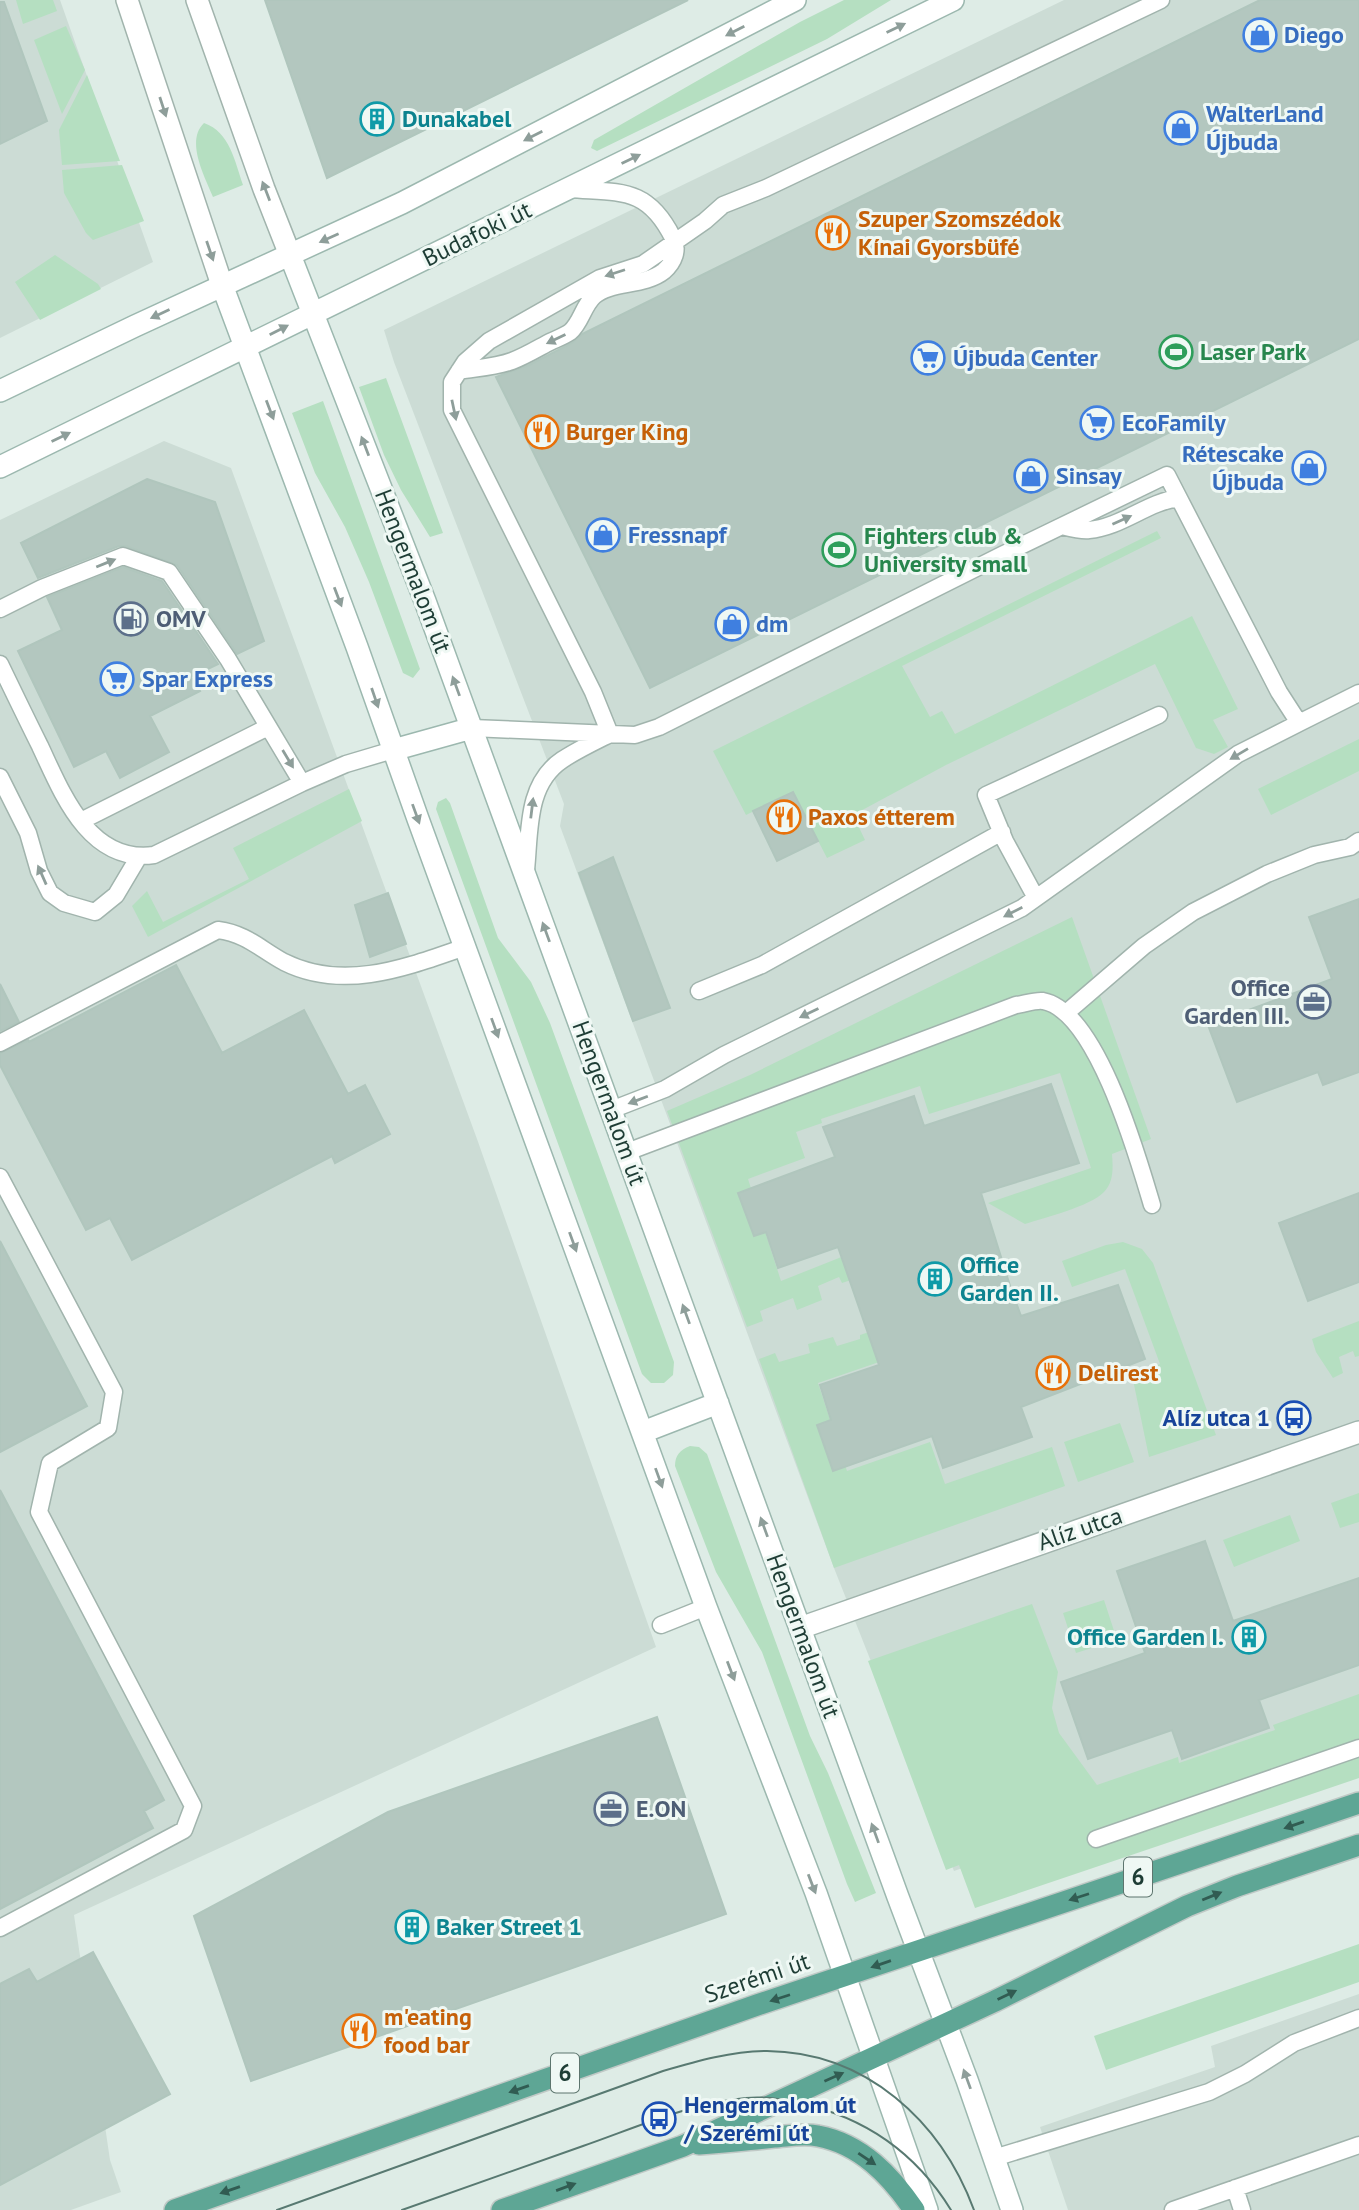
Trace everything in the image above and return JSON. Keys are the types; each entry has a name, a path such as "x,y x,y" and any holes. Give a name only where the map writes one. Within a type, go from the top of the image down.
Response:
{"main road":[{"path":"127,0 222,285 706,1607 811,1880 927,2210"},
{"name":"Hengermalom út","path":"197,0 290,255 472,728 1012,2210"},
{"path":"0,391 402,203 795,0"},
{"name":"Budafoki út","path":"0,467 953,0"},
{"path":"393,750 472,728"},
{"path":"643,1432 718,1403"},
{"name":"Alíz utca","path":"800,1628 1359,1432"},
{"name":"Szerémi út","path":"174,2210 845,1976 1359,1803"},
{"name":"6","path":"502,2210 682,2146 873,2059 1187,1906 1237,1886 1359,1845"},
{"path":"682,2146 800,2135 818,2136 842,2144 876,2163 915,2210"}],"lane":[{"path":"610,734 593,692 452,410 452,382 465,362 489,341 600,278 643,264 723,205 766,188 1161,0"},
{"path":"459,371 511,361 569,333 594,296 602,291 649,280 664,271 675,258 675,242 663,218 650,205 637,197 569,189"},
{"path":"472,728 635,735 659,727 1167,475 1279,692 1300,723"},
{"path":"1062,526 1088,531 1116,523 1162,500 1179,498"},
{"path":"0,609 42,588 123,556 169,572 228,659 302,783"},
{"path":"0,664 70,808 92,834 107,845 138,858 154,855 346,764 393,750"},
{"path":"611,1110 665,1089 724,1055 1022,908 1238,754 1359,693"},
{"path":"1036,898 986,795 1159,715"},
{"path":"80,821 268,727"},
{"path":"525,876 533,798 543,779 560,761 610,734"},
{"path":"0,777 28,833 39,872 50,892 64,903 95,912 116,895 138,858"},
{"path":"699,991 762,965 1002,832"},
{"path":"1066,1013 1144,946 1193,912 1267,874 1314,855 1350,847 1359,841"},
{"path":"0,1043 218,930 244,936 286,962 332,977 368,976 413,966 465,947"},
{"path":"627,1152 1016,1005 1042,1001 1066,1013 1086,1037 1116,1097 1136,1150 1152,1205"},
{"path":"0,1177 114,1392 108,1428 50,1463 39,1512 193,1806 184,1830 0,1928"},
{"path":"661,1625 706,1607"},
{"path":"1096,1839 1359,1748"},
{"path":"995,2158 1209,2092 1245,2074 1294,2043 1359,2018"},
{"path":"1173,2210 1359,2145"},
{"path":"1235,2188 1242,2210"}],"shaded area":[{"path":"0,0 60,0 153,262 0,338"},
{"path":"1064,0 1359,0 1359,1728 954,1871 834,1568 560,826 564,804 384,330"},
{"path":"164,441 231,468 477,1139 656,1647 74,1915 110,2160 121,2192 71,2210 0,2210 0,520"},
{"path":"1359,1994 1359,2210 1068,2210 1040,2127 1215,2067 1211,2046"}],"green space":[{"path":"16,0 53,0 57,11 23,24"},
{"path":"844,0 891,0 827,39 597,151 591,148 594,140 800,22"},
{"path":"66,26 85,70 62,114 34,40"},
{"path":"87,75 120,161 62,165 59,130"},
{"path":"204,123 213,127 226,141 243,185 213,197 196,149 196,139"},
{"path":"122,165 144,221 93,240 86,233 64,193 62,170"},
{"path":"55,255 98,284 101,289 40,320 15,282"},
{"path":"386,378 443,533 430,537 401,490 384,455 359,387"},
{"path":"323,401 420,669 413,678 403,673 369,582 345,527 315,473 292,413"},
{"path":"1157,531 1161,538 902,666 930,717 942,711 955,734 1192,616 1238,709 1213,720 1228,747 1214,754 1196,748 1155,664 946,765 853,815 865,840 827,858 793,792 746,815 713,751"},
{"path":"1359,739 1359,771 1271,815 1258,789"},
{"path":"349,789 362,821 148,937 132,906 147,891 163,922 249,879 233,848"},
{"path":"446,798 498,938 531,982 550,1023 674,1362 673,1375 664,1383 651,1383 642,1374 436,809 438,802"},
{"path":"1072,917 1151,1139 1112,1154 1110,1184 1097,1197 1078,1207 1025,1224 988,1203 1091,1168 1060,1073 929,1114 920,1086 821,1119 822,1123 796,1132 805,1158 748,1179 781,1281 844,1256 866,1275 842,1283 839,1277 818,1286 822,1300 797,1310 793,1298 760,1311 763,1321 747,1327 667,1111 750,1075"},
{"path":"1123,1242 1142,1249 1153,1263 1216,1435 1149,1457 1132,1375 1160,1364 1125,1269 1072,1287 1062,1261 1106,1245"},
{"path":"1359,1321 1359,1356 1355,1357 1353,1351 1339,1357 1343,1373 1333,1378 1316,1352 1312,1339"},
{"path":"884,1327 882,1361 818,1383 847,1471 930,1442 945,1484 1052,1447 1065,1486 834,1568 759,1359 775,1353 779,1362 810,1353 808,1344 833,1337 837,1346 860,1339 860,1335"},
{"path":"1120,1423 1134,1462 1078,1482 1064,1442"},
{"path":"690,1446 699,1447 707,1454 810,1736 828,1773 876,1893 855,1902 762,1652 716,1572 675,1466 679,1453"},
{"path":"1359,1493 1359,1522 1340,1528 1331,1503"},
{"path":"1290,1515 1300,1541 1234,1567 1223,1540"},
{"path":"1104,1600 1117,1640 1076,1653 1063,1613"},
{"path":"1032,1604 1058,1672 1052,1708 1059,1733 1097,1785 1178,1757 1179,1763 1275,1730 1273,1725 1359,1694 1359,1778 975,1908 959,1865 946,1870 868,1661"},
{"path":"1359,1944 1359,1982 1106,2070 1094,2036"}],"building":[{"name":"Dunakabel","path":"265,0 688,0 327,178"},
{"name":"Újbuda Center","path":"1260,0 1359,0 1359,339 650,688 496,377 529,365 572,343 582,334"},
{"path":"0,2 4,2 47,121 0,144"},
{"path":"147,479 215,502 264,641 237,654 177,565 126,546 119,546 38,578 21,543"},
{"path":"123,567 162,581 218,664 191,677 200,691 150,716 169,752 120,778 106,751 74,767 18,651 62,630 47,597"},
{"path":"793,792 818,841 777,861 753,811"},
{"path":"613,857 670,1008 633,1021 579,873"},
{"path":"388,893 406,944 370,957 355,905"},
{"name":"Office Garden III.","path":"1359,899 1359,1072 1323,1085 1318,1072 1237,1102 1208,1025 1332,979 1309,917"},
{"path":"176,965 222,1053 304,1010 348,1094 365,1085 390,1134 335,1163 332,1156 132,1260 110,1218 86,1230 0,1065 0,1053 28,1040 29,1042"},
{"path":"0,984 19,1022 0,1031"},
{"name":"Office Garden II.","path":"1051,1084 1079,1163 981,1193 1011,1289 1021,1316 1118,1285 1145,1359 1021,1407 1032,1437 943,1468 932,1436 833,1471 817,1425 831,1420 820,1385 879,1365 838,1247 778,1268 766,1232 754,1236 738,1193 835,1157 823,1127 914,1096 924,1126"},
{"path":"1359,1193 1359,1282 1308,1301 1279,1223"},
{"path":"0,1241 87,1406 0,1452"},
{"path":"0,1490 164,1800 144,1811 153,1828 0,1909"},
{"name":"Office Garden I.","path":"1205,1541 1233,1621 1359,1578 1359,1665 1259,1700 1269,1728 1182,1759 1172,1730 1088,1759 1061,1682 1145,1653 1117,1571"},
{"name":"Baker Street 1","path":"657,1717 726,1914 251,2081 194,1916 388,1812"},
{"path":"93,1952 170,2094 0,2185 0,1984 29,1969 37,1982"}],"tram line":[{"path":"277,2210 663,2071 702,2060 754,2051 803,2054 836,2064 867,2078 895,2098 920,2121 942,2148 960,2178 974,2210"},
{"path":"402,2210 684,2111 725,2101 759,2097 823,2109 866,2128 886,2140 922,2171 951,2210"}],"place":[{"name":"Diego","path":"1260,35"},
{"name":"Dunakabel","path":"377,119"},
{"name":"WalterLand Újbuda","path":"1181,128"},
{"name":"Szuper Szomszédok Kínai Gyorsbüfé","path":"833,233"},
{"name":"Laser Park","path":"1176,352"},
{"name":"Újbuda Center","path":"928,358"},
{"name":"EcoFamily","path":"1097,423"},
{"name":"Burger King","path":"542,432"},
{"name":"Rétescake Újbuda","path":"1309,468"},
{"name":"Sinsay","path":"1031,476"},
{"name":"Fressnapf","path":"603,535"},
{"name":"Fighters club & University small","path":"839,550"},
{"name":"OMV","path":"131,619"},
{"name":"dm","path":"732,624"},
{"name":"Spar Express","path":"117,679"},
{"name":"Paxos étterem","path":"784,817"},
{"name":"Office Garden III.","path":"1314,1002"},
{"name":"Office Garden II.","path":"935,1279"},
{"name":"Delirest","path":"1053,1373"},
{"name":"Alíz utca 1","path":"1294,1418"},
{"name":"Office Garden I.","path":"1249,1637"},
{"name":"E.ON","path":"611,1809"},
{"name":"Baker Street 1","path":"412,1927"},
{"name":"m'eating food bar","path":"359,2031"},
{"name":"Hengermalom út / Szerémi út","path":"659,2119"}]}
